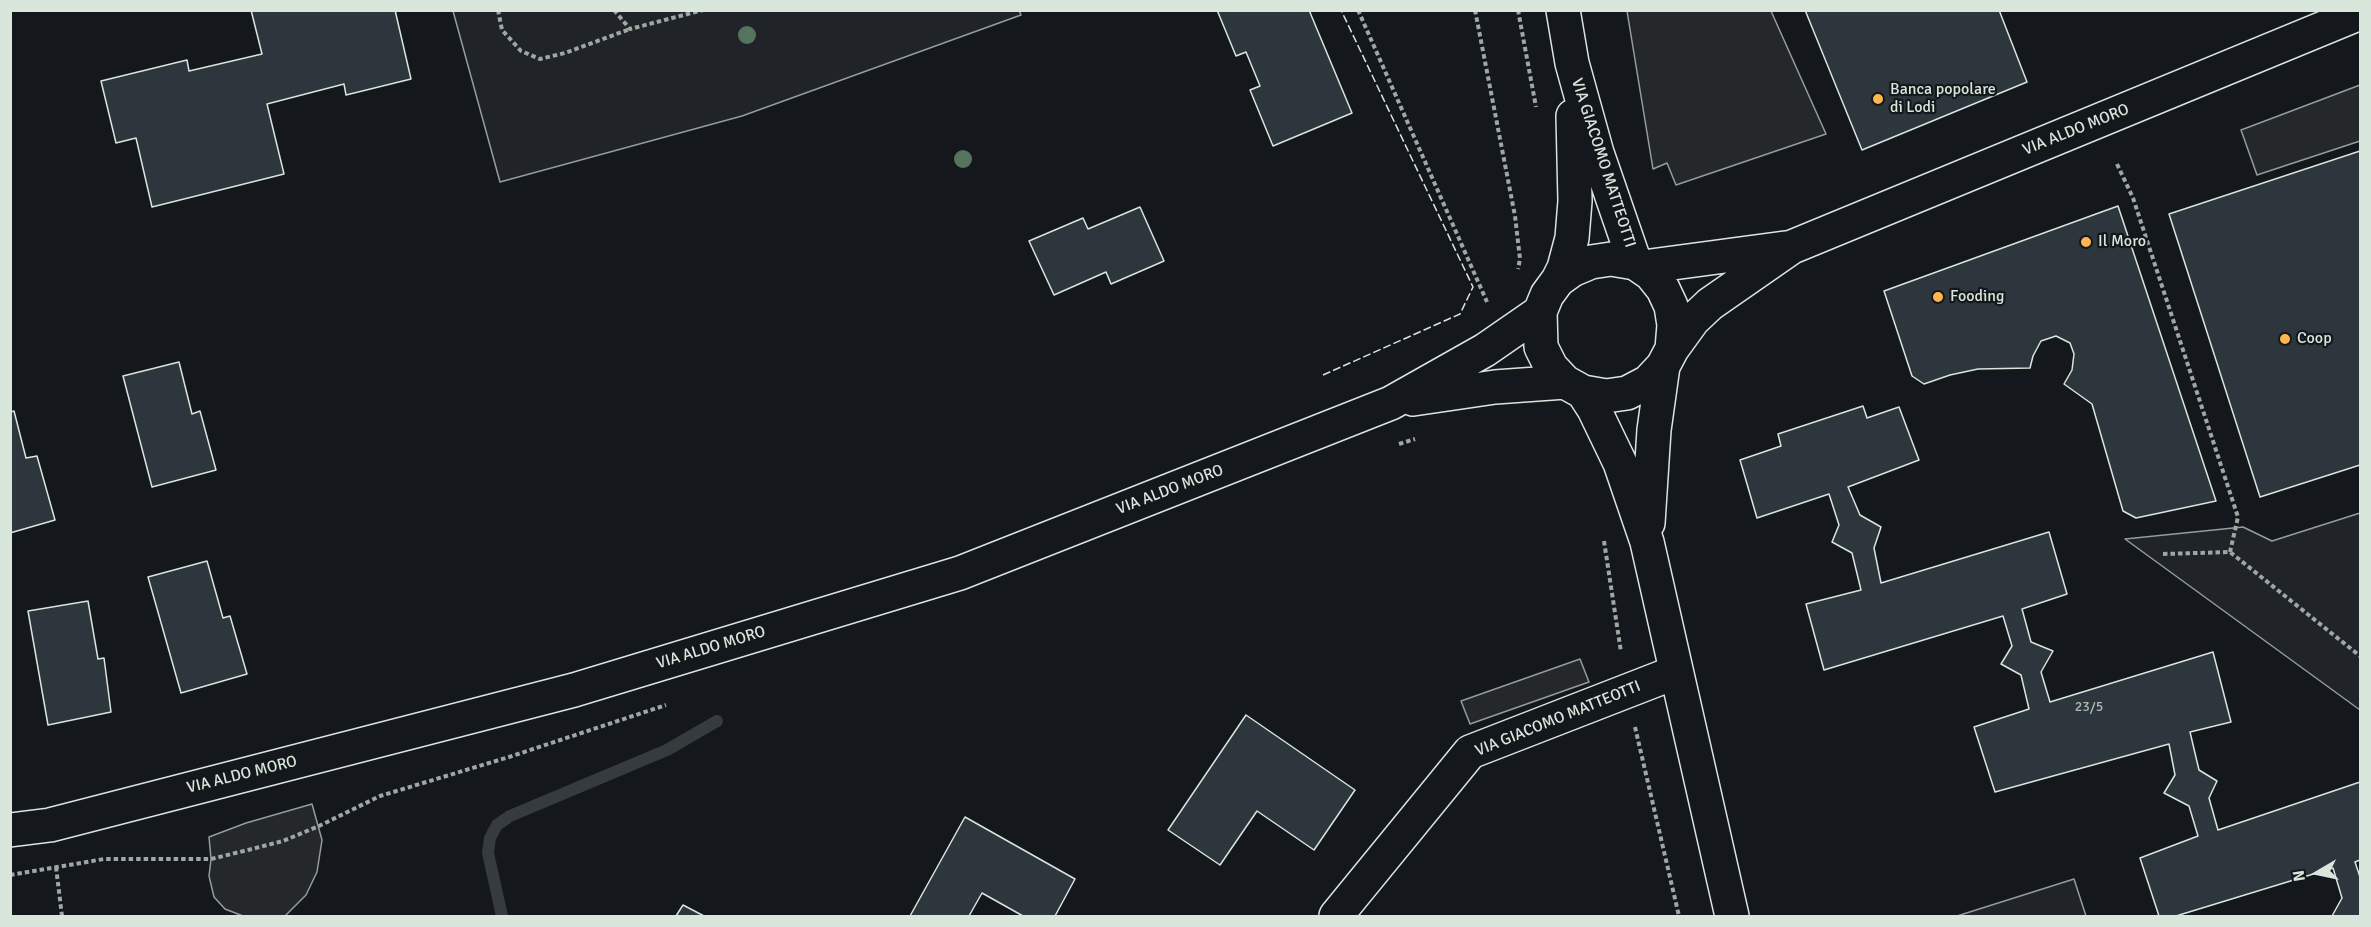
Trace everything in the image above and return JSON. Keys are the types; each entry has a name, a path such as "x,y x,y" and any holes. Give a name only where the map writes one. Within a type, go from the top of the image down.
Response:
{"street":[{"name":"VIA GIACOMO MATTEOTTI","path":"1563,10 1572,63 1597,153 1639,265"},
{"name":"VIA ALDO MORO","path":"1667,358 1693,320 1710,304 1792,247 2361,14"},
{"name":"VIA GIACOMO MATTEOTTI","path":"1558,280 1564,268 1572,238 1575,201 1572,63"},
{"name":"VIA ALDO MORO","path":"1639,265 1792,247"},
{"path":"1647,542 1656,410 1674,325 1671,306 1663,289 1639,265 1611,259 1591,262 1572,270 1558,280 1547,295 1540,312 1541,347 1551,367 1594,409 1620,463 1647,542 1732,916"},
{"name":"VIA ALDO MORO","path":"10,830 50,825 574,690 960,573 1391,403 1485,350 1540,312"},
{"path":"1574,387 1606,396 1627,393 1648,382 1667,358"},
{"name":"VIA ALDO MORO","path":"1391,403 1495,387 1574,387"},
{"name":"VIA GIACOMO MATTEOTTI","path":"1336,916 1470,752 1676,672"}],"path":[{"path":"498,10 502,30 521,51 540,59 565,54 630,29 703,10"},
{"path":"614,10 630,29"},
{"path":"1358,10 1490,309"},
{"path":"1475,10 1515,216 1520,259 1516,274"},
{"path":"2116,164 2133,198 2238,517 2230,552"},
{"path":"2163,554 2230,552 2361,656"},
{"path":"50,825 62,916"}],"shaded area":[{"path":"1019,10 1021,15 742,116 500,182 453,11"},
{"path":"1627,11 1771,11 1826,134 1676,185 1667,163 1653,169"},
{"path":"2360,85 2360,141 2257,175 2241,130"},
{"path":"2360,513 2360,710 2125,539 2243,527 2272,541"},
{"path":"1580,659 1589,682 1470,724 1461,701"},
{"path":"312,804 322,840 317,872 306,895 285,916 243,916 225,909 214,897 209,876 211,859 209,837 246,823"},
{"path":"2074,879 2086,916 1957,916"}],"building":[{"path":"251,10 395,10 411,79 346,95 344,84 267,104 284,174 152,207 136,138 116,143 101,81 187,60 189,71 262,54"},
{"path":"1217,10 1309,10 1352,113 1273,146 1250,90 1260,86 1246,52 1236,56"},
{"path":"1805,10 1999,10 2027,82 1862,150"},
{"name":"Coop","path":"2360,151 2360,465 2260,497 2169,214"},
{"path":"2118,206 2216,501 2136,518 2123,511 2092,404 2064,384 2072,370 2074,354 2070,343 2056,336 2041,341 2030,368 1978,369 1924,384 1912,376 1884,291"},
{"path":"1140,207 1164,261 1111,284 1106,272 1054,295 1029,241 1083,218 1088,229"},
{"path":"179,362 192,414 200,411 216,470 152,487 123,376"},
{"path":"1863,406 1867,418 1899,407 1919,460 1848,487 1860,515 1881,527 1874,548 1881,583 2049,532 2067,594 2022,609 2031,642 2053,651 2041,672 2050,702 2213,652 2231,722 2190,732 2199,770 2217,781 2209,798 2218,830 2360,782 2360,860 2355,862 2360,877 2360,916 2332,916 2342,898 2333,868 2176,916 2159,916 2140,858 2198,836 2189,806 2164,793 2175,775 2169,744 1995,792 1974,727 2029,709 2021,675 2001,664 2012,646 2003,616 1824,670 1806,604 1861,590 1852,553 1832,542 1839,525 1829,494 1757,518 1740,460 1781,446 1778,434"},
{"path":"14,411 26,458 37,456 55,520 10,533 10,412"},
{"path":"207,561 223,618 230,616 247,674 181,693 148,577"},
{"path":"88,601 98,659 104,658 111,712 48,725 28,611"},
{"path":"1246,715 1355,790 1314,850 1257,811 1220,865 1168,830"},
{"path":"965,817 1075,879 1055,916 1023,916 982,893 969,916 910,916"},
{"path":"683,905 704,916 676,916"}],"waterway":[{"path":"502,916 488,853 490,838 497,825 510,816 667,750 717,721"}],"fence":[{"path":"1323,375 1460,314 1473,287 1341,10"}],"place":[{"name":"Banca popolare di Lodi","path":"1878,99"},
{"name":"Il Moro","path":"2086,242"},
{"name":"Fooding","path":"1938,297"},
{"name":"Coop","path":"2285,339"}]}
